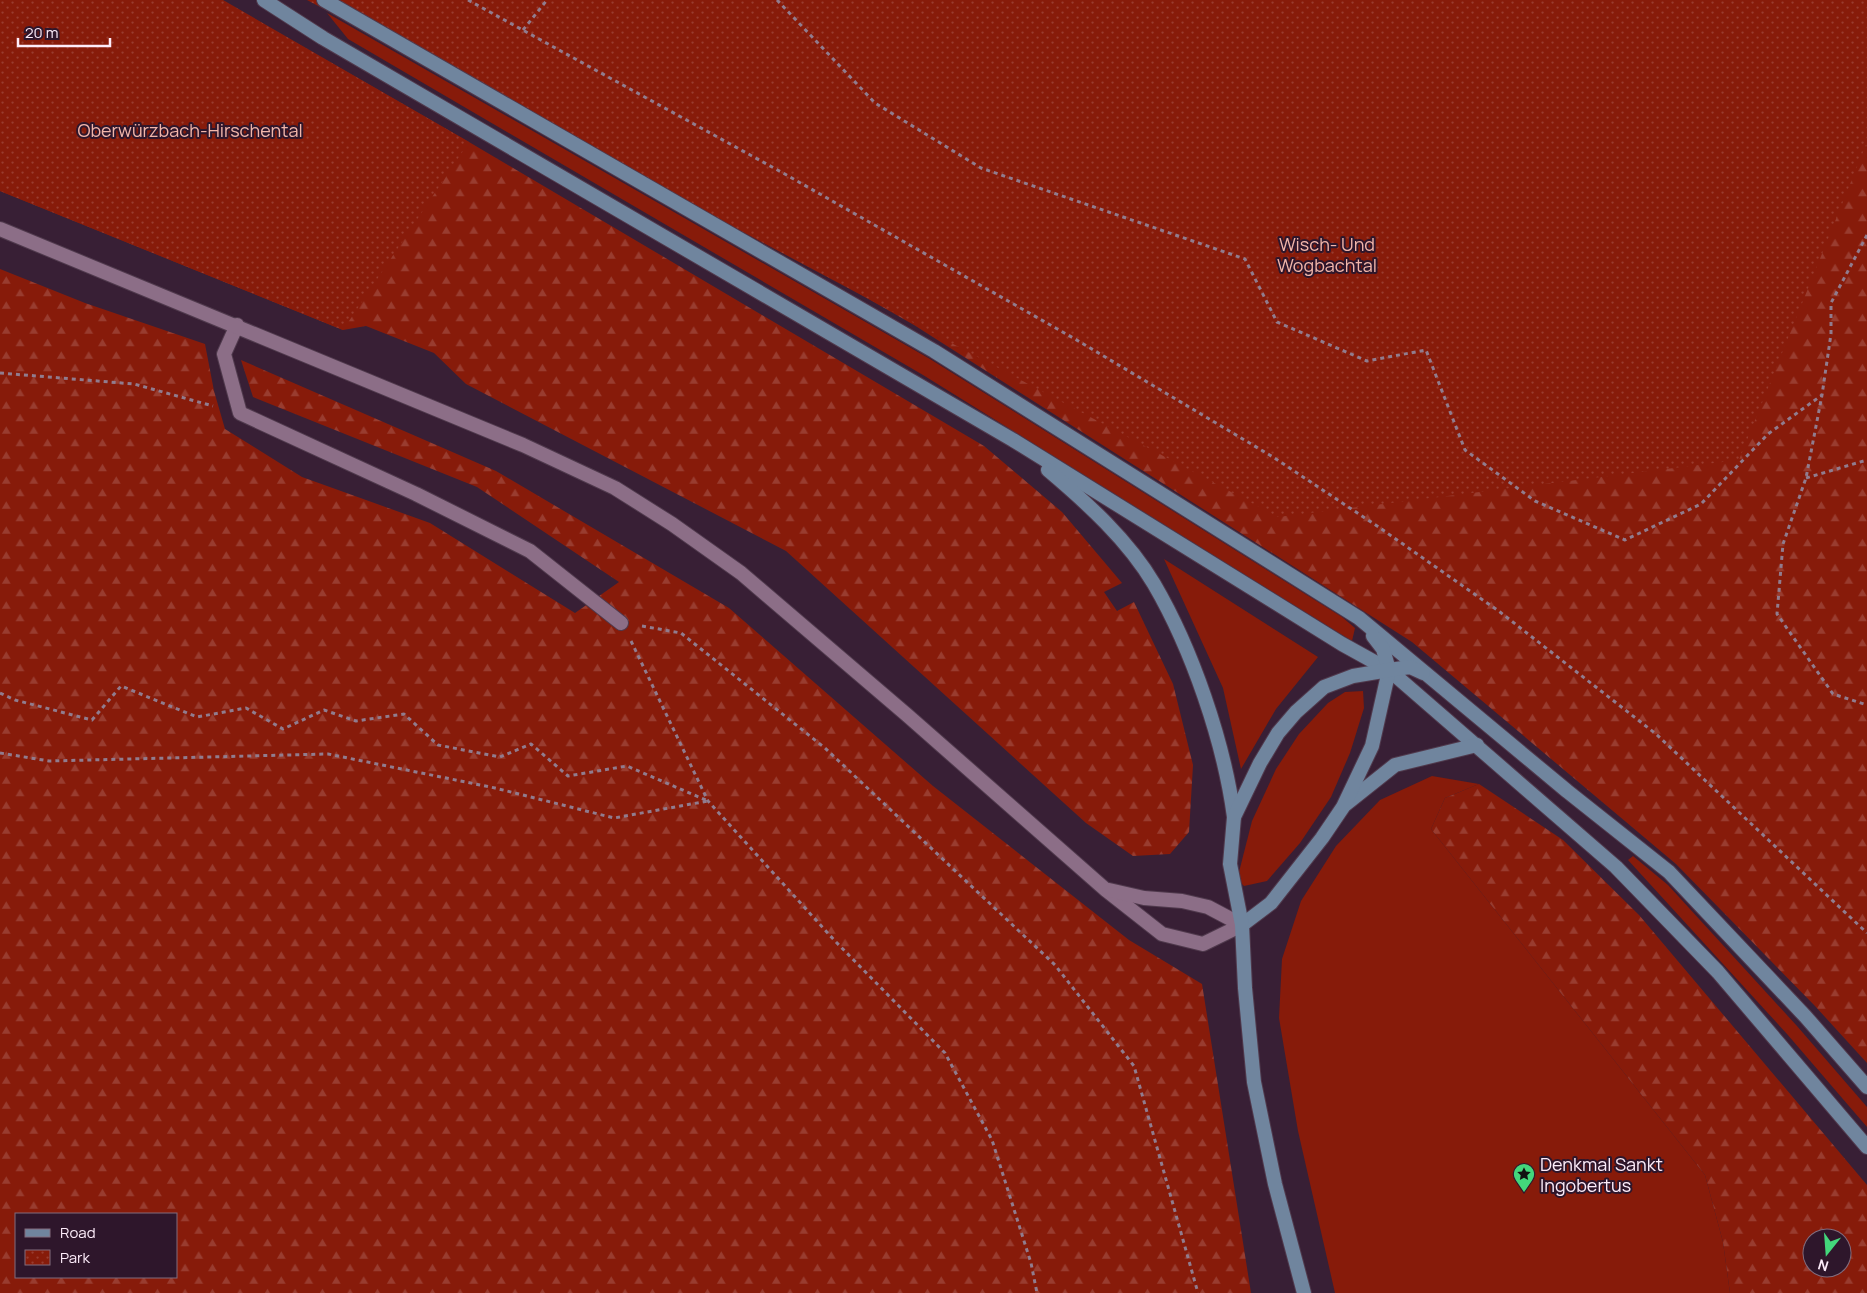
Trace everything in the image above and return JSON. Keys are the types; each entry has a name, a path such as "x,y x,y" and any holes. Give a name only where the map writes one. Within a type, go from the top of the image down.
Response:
{"main road":[{"path":"264,0 323,38 1013,440 1334,639 1390,670 1616,867 1697,951 1867,1146"},
{"path":"324,0 934,350 1359,618 1567,791 1669,872 1805,1016 1867,1087"},
{"path":"1013,440 1082,498 1118,536 1154,583 1192,661 1229,780 1234,817 1230,864 1242,925 1245,988 1254,1082 1275,1184 1304,1293"},
{"path":"1242,925 1271,903 1322,838 1343,807 1372,746 1390,670 1383,649 1359,618"},
{"path":"1234,817 1260,763 1278,733 1296,712 1324,687 1353,676 1410,667 1429,676"},
{"path":"1343,807 1395,765 1477,745"}],"street":[{"path":"0,229 237,325 523,445 615,488 672,524 748,579 1106,890 1162,934 1203,944 1242,925"},
{"path":"237,325 224,354 240,413 416,494 530,551 621,623"},
{"path":"1106,890 1144,898 1182,900 1208,907 1242,925"}],"path":[{"path":"468,0 782,173 1075,338 1273,457 1380,528 1500,612 1656,734 1867,933"},
{"path":"523,30 547,0"},
{"path":"777,0 875,103 980,168 1245,259 1277,322 1367,360 1426,350 1465,450 1535,501 1625,540 1701,504 1768,434 1822,395"},
{"path":"1867,235 1831,303 1831,334 1822,395 1806,478 1783,544 1777,614 1833,694 1867,705"},
{"path":"0,374 134,384 240,413"},
{"path":"1806,478 1867,460"},
{"path":"621,623 708,801 835,941 945,1053 992,1140 1031,1263 1037,1293"},
{"path":"621,623 681,633 825,748 1055,965 1134,1066 1198,1293"},
{"path":"0,693 14,700 92,720 121,686 196,717 246,708 282,729 324,710 356,721 404,714 438,745 500,757 531,744 568,776 627,766 708,801"},
{"path":"0,753 49,761 328,754 495,788 614,818 708,801"}],"green space":[{"path":"0,0 222,0 469,142 984,446 1062,512 1122,583 1104,592 1117,611 1134,602 1173,684 1193,765 1189,832 1170,854 1133,856 1086,823 786,551 466,384 434,353 366,326 343,330 0,191"},
{"name":"Oberwürzbach-Hirschental","path":"0,0 223,0 469,142 343,330 0,191"},
{"name":"Wisch- Und Wogbachtal","path":"307,0 1867,0 1867,142 1739,460 1278,517"},
{"name":"Wisch- Und Wogbachtal","path":"346,0 1867,0 1867,1063 1815,1006 1676,864 1412,642 914,325"},
{"path":"327,13 930,359 1342,617 1355,628 1352,641 923,375 348,39"},
{"path":"0,269 85,303 205,344 214,391 225,429 302,477 430,523 575,613 619,582 477,487 253,397 241,360 496,471 729,608 933,786 1129,940 1202,984 1251,1293 0,1293"},
{"path":"1164,559 1318,657 1276,709 1241,769 1223,688"},
{"path":"1363,691 1364,708 1350,753 1331,797 1300,843 1267,881 1244,886 1239,881 1239,872 1252,821 1276,769 1299,734 1328,703 1345,692"},
{"path":"1432,776 1479,784 1445,798 1431,829 1705,1175 1723,1242 1730,1293 1335,1293 1298,1131 1279,1018 1282,959 1301,901 1336,846 1380,800"},
{"path":"1479,784 1563,840 1639,915 1867,1185 1867,1293 1730,1293 1723,1242 1705,1175 1431,829 1445,798"},
{"path":"1633,856 1668,885 1797,1026 1867,1107 1867,1127 1787,1034 1628,860"}],"place":[{"name":"Denkmal Sankt Ingobertus","path":"1524,1193"}]}
